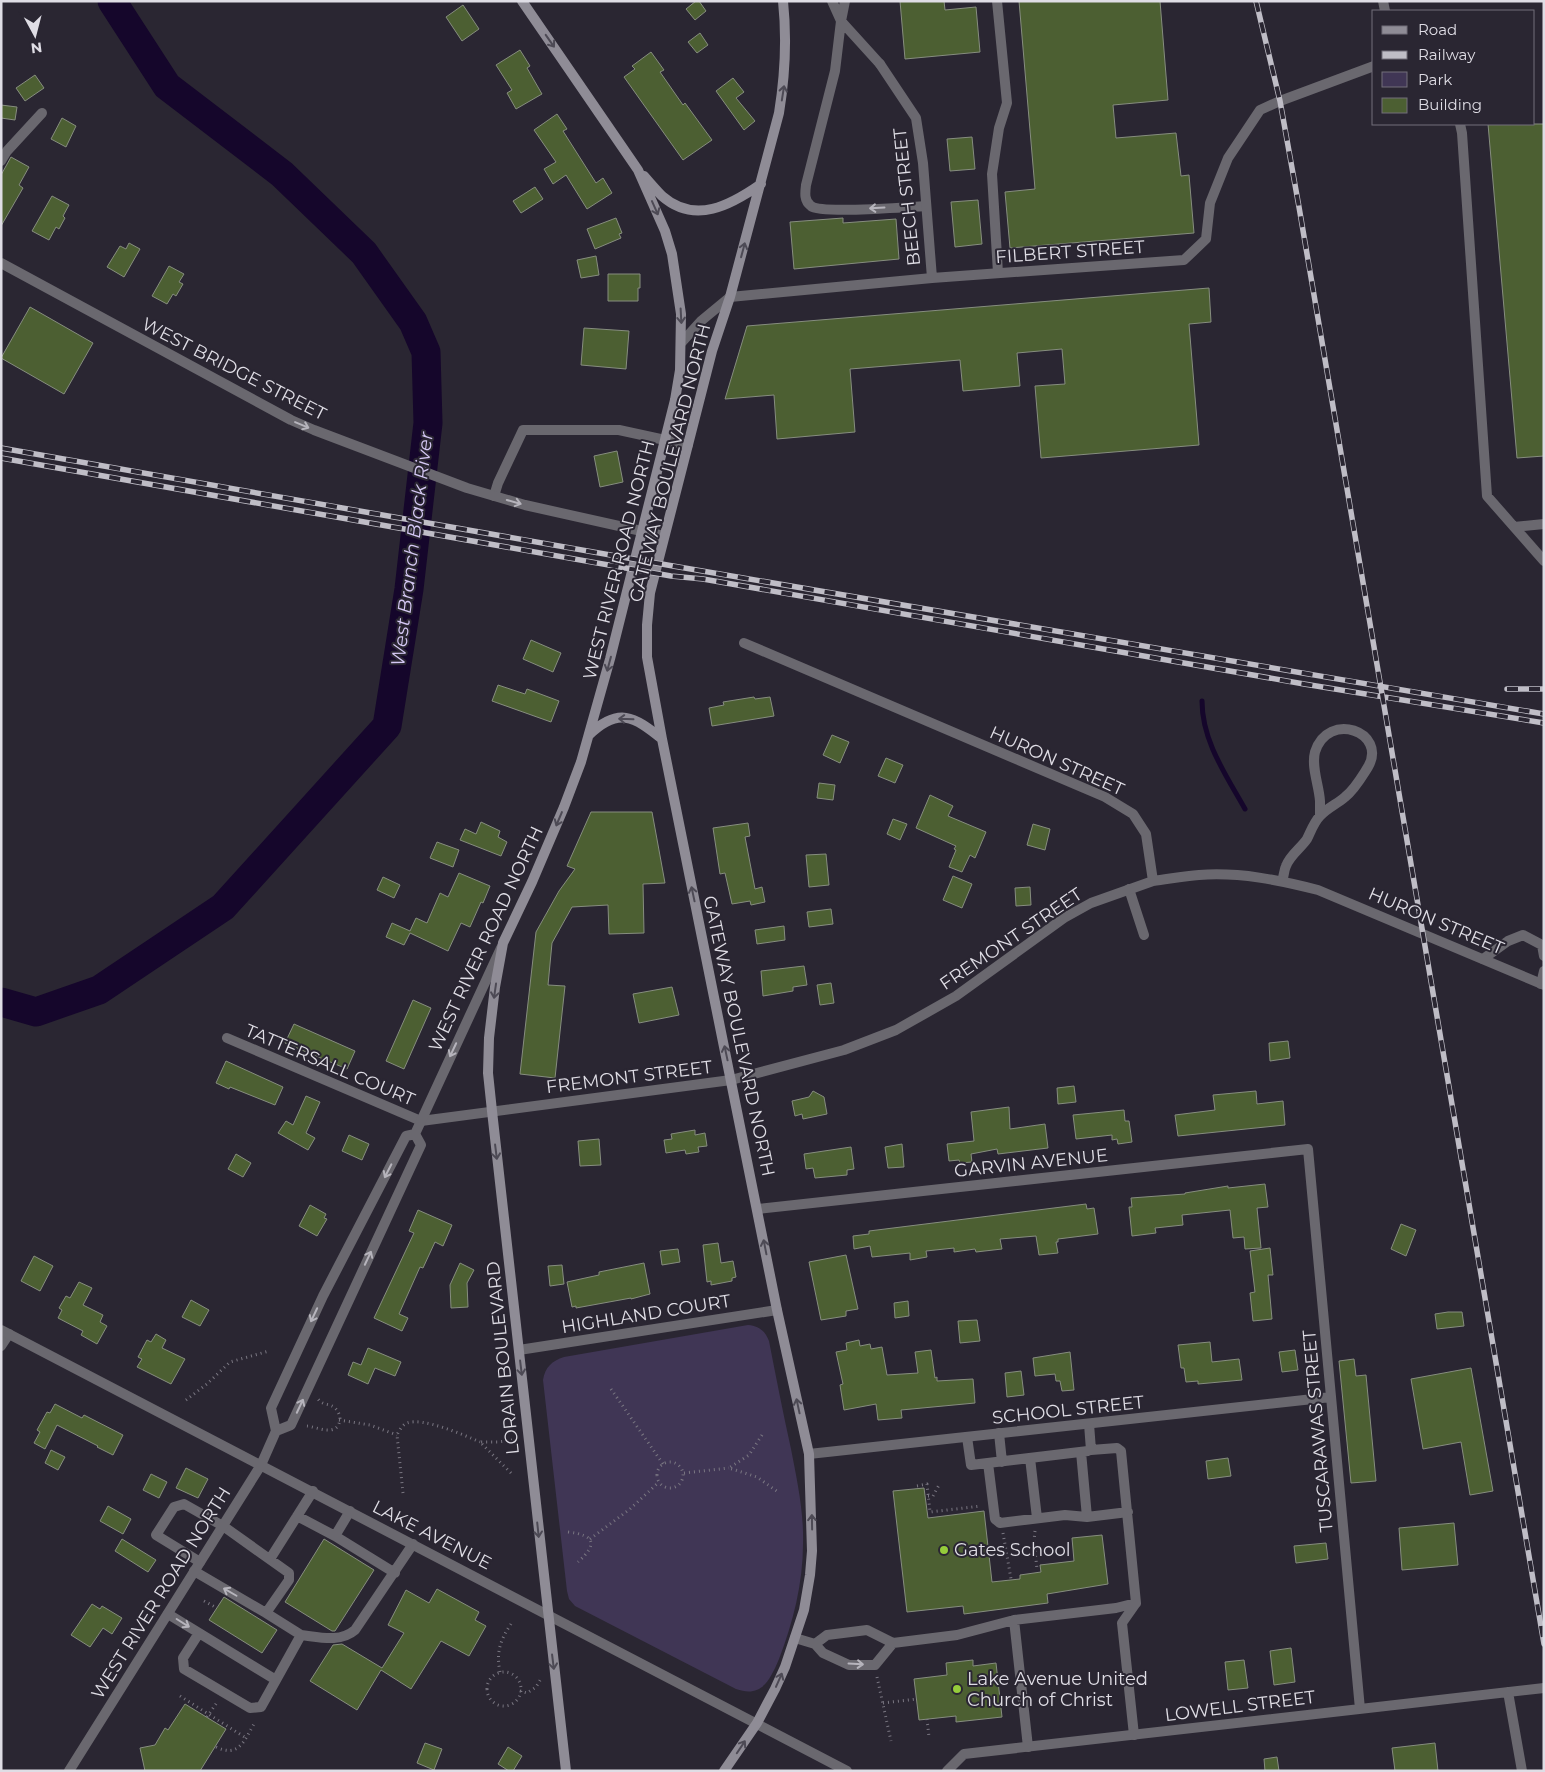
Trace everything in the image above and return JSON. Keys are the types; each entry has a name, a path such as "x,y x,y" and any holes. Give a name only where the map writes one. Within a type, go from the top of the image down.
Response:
{"main road":[{"name":"WEST RIVER ROAD NORTH","path":"503,943 564,807 589,735 667,440 676,400 682,342 680,304 672,254 665,231 638,170 522,1"},
{"name":"GATEWAY BOULEVARD NORTH","path":"724,1771 757,1723 782,1674 804,1610 812,1551 809,1454 777,1310 662,739 647,657 647,625 650,592 664,536 712,351 730,297 779,113 784,83 786,52 783,1"},
{"path":"638,170 663,196 684,209 708,210 726,206 761,184"},
{"path":"589,735 605,722 628,718 641,723 662,739"},
{"name":"LORAIN BOULEVARD","path":"503,943 489,1038 488,1073 566,1771"}],"street":[{"path":"832,1 841,21"},
{"path":"845,1 835,71 804,194 807,202 812,208 848,210 926,206"},
{"path":"997,1 1007,103 999,128 992,174 998,273"},
{"name":"BEECH STREET","path":"841,21 880,64 916,118 923,163 932,278"},
{"name":"FILBERT STREET","path":"730,297 932,278 1184,260 1206,238 1210,203 1228,158 1260,110 1372,67"},
{"path":"1,161 7,151 42,112"},
{"path":"1460,125 1487,496 1544,561"},
{"name":"WEST BRIDGE STREET","path":"1,263 291,420 361,449 494,496 556,513 664,536"},
{"path":"682,342 701,321 730,297"},
{"path":"494,496 498,483 523,430 619,430 688,445"},
{"path":"1514,527 1544,524"},
{"name":"HURON STREET","path":"744,643 1105,797 1133,814 1146,834 1154,881 1201,875 1251,876 1318,890 1543,984"},
{"path":"1282,881 1286,865 1306,840 1320,816 1345,798 1360,782 1370,762 1372,749 1366,737 1357,730 1344,729 1329,732 1321,740 1315,753 1315,773 1320,800 1320,816"},
{"name":"FREMONT STREET","path":"420,1121 731,1080 844,1050 896,1030 956,996 1064,918 1091,902 1154,881"},
{"path":"1129,889 1144,935"},
{"path":"1484,959 1508,941 1522,935 1543,945 1544,956"},
{"name":"WEST RIVER ROAD NORTH","path":"69,1771 261,1465 276,1431 291,1425 421,1145 416,1134 420,1121 503,943"},
{"path":"1543,984 1544,971"},
{"name":"TATTERSALL COURT","path":"227,1038 420,1121"},
{"path":"276,1431 271,1408 289,1368 323,1296 406,1136 416,1134"},
{"name":"GARVIN AVENUE","path":"758,1210 1308,1149"},
{"name":"TUSCARAWAS STREET","path":"1308,1149 1360,1709"},
{"name":"HIGHLAND COURT","path":"519,1350 777,1310"},
{"path":"1,1346 5,1332"},
{"name":"LAKE AVENUE","path":"5,1332 847,1771"},
{"name":"SCHOOL STREET","path":"809,1454 1331,1397"},
{"path":"1087,1517 1086,1451 1089,1424"},
{"path":"999,1433 1002,1462"},
{"path":"967,1437 971,1465 1117,1448 1121,1451 1136,1603 1122,1623 1134,1735"},
{"path":"1030,1458 1036,1518"},
{"path":"988,1464 995,1519 1000,1523 1065,1515 1087,1517 1128,1512"},
{"path":"270,1559 312,1492"},
{"path":"266,1613 289,1580 289,1573 223,1526 184,1504 174,1507 156,1535 197,1567 266,1613 301,1635 334,1639 348,1636 355,1630 413,1544"},
{"path":"336,1536 350,1511"},
{"path":"297,1516 336,1536 395,1573"},
{"path":"815,1644 827,1635 867,1630 893,1643 957,1635 1014,1620 1116,1608 1136,1603"},
{"path":"168,1614 276,1680"},
{"path":"1014,1620 1028,1747"},
{"path":"199,1633 183,1658 184,1668 250,1708 260,1707 301,1635"},
{"path":"795,1638 815,1644 824,1653 849,1665 875,1665 893,1643"},
{"name":"LOWELL STREET","path":"947,1771 964,1754 1544,1688"},
{"path":"1508,1692 1522,1771"}],"path":[{"path":"186,1400 207,1384 230,1362 269,1351"},
{"path":"611,1388 663,1464"},
{"path":"307,1426 328,1431 336,1427 339,1420 339,1414 334,1407 324,1405 318,1400"},
{"path":"339,1420 370,1425 397,1435"},
{"path":"403,1493 397,1435 400,1429 408,1423 423,1423 454,1431 480,1442 511,1473"},
{"path":"729,1468 749,1455 762,1435"},
{"path":"480,1442 512,1440"},
{"path":"667,1462 676,1463 684,1473 682,1482 676,1488 667,1488 659,1482 658,1471 663,1464 667,1462"},
{"path":"684,1473 729,1468 757,1477 778,1492"},
{"path":"590,1539 630,1509 659,1482"},
{"path":"917,1486 927,1484 930,1512 985,1506"},
{"path":"928,1496 933,1496 938,1484"},
{"path":"1000,1523 1008,1555 1011,1579"},
{"path":"568,1532 585,1535 590,1539"},
{"path":"578,1562 590,1549 590,1539"},
{"path":"1034,1541 1037,1569"},
{"path":"204,1601 217,1608"},
{"path":"500,1672 499,1647 502,1637 511,1624"},
{"path":"500,1672 508,1672 520,1684 520,1691 517,1700 502,1706 492,1701 487,1692 487,1686 492,1676 500,1672"},
{"path":"520,1691 527,1693 534,1689 540,1682 543,1672"},
{"path":"876,1674 891,1741"},
{"path":"180,1696 246,1738"},
{"path":"883,1703 917,1699"},
{"path":"926,1719 928,1737"},
{"path":"216,1747 223,1751 237,1749 254,1724"}],"green space":[{"path":"748,1325 761,1330 766,1334 769,1341 798,1484 803,1544 801,1573 789,1631 772,1674 764,1685 752,1691 736,1689 575,1606 569,1599 543,1380 545,1371 550,1365 564,1357"}],"building":[{"path":"696,1 699,1 706,11 695,20 686,9"},
{"path":"900,1 944,1 945,10 976,7 980,52 905,59"},
{"path":"1019,1 1160,1 1168,100 1113,105 1116,138 1176,133 1181,176 1189,175 1194,233 1010,248 1005,192 1035,189"},
{"path":"463,5 479,29 462,41 446,17"},
{"path":"700,33 708,45 697,53 688,42"},
{"path":"520,50 530,66 527,68 542,94 516,109 507,93 512,90 496,65"},
{"path":"651,52 664,70 660,72 683,105 685,103 712,140 683,160 624,77 635,69 632,66"},
{"path":"35,75 44,88 25,101 16,88"},
{"path":"733,78 744,92 736,98 755,121 744,130 716,91"},
{"path":"1,105 17,107 15,120 1,118"},
{"path":"557,114 567,129 563,131 596,183 603,178 612,193 587,209 566,175 553,184 544,169 556,162 534,130"},
{"path":"62,118 76,126 66,147 51,139"},
{"path":"1544,124 1544,456 1517,458 1488,125"},
{"path":"972,137 975,169 950,171 947,139"},
{"path":"11,157 29,167 19,185 23,188 1,226 1,175"},
{"path":"535,187 543,199 521,213 513,201"},
{"path":"52,196 69,205 59,229 56,227 49,240 32,231"},
{"path":"978,200 982,244 955,247 951,202"},
{"path":"616,218 622,233 619,234 621,238 595,249 587,229"},
{"path":"843,218 843,223 896,219 899,259 794,269 790,222"},
{"path":"129,243 140,249 124,277 107,267 120,246 126,249"},
{"path":"596,256 599,275 581,278 577,260"},
{"path":"169,266 184,274 179,282 183,284 176,296 173,294 167,304 152,296"},
{"path":"608,274 640,274 638,301 608,301"},
{"path":"1209,288 1211,322 1189,324 1199,445 1041,458 1035,386 1065,384 1062,349 1017,353 1020,386 963,391 960,360 850,369 855,432 777,439 774,395 725,399 747,326"},
{"path":"30,307 93,343 64,394 1,358"},
{"path":"584,328 629,331 626,369 581,365"},
{"path":"617,451 623,482 600,487 594,456"},
{"path":"531,640 561,653 553,672 523,659"},
{"path":"498,685 525,694 527,689 559,701 551,722 492,701"},
{"path":"754,697 755,699 770,697 774,716 712,726 709,708 724,705 723,702"},
{"path":"832,735 849,742 840,763 823,755"},
{"path":"886,758 903,765 895,783 878,776"},
{"path":"819,783 835,785 833,800 817,798"},
{"path":"930,795 953,806 948,816 986,832 975,858 970,855 962,872 949,867 956,846 916,828"},
{"path":"591,812 652,812 665,883 643,884 644,933 609,934 608,905 572,907 552,943 548,985 565,986 555,1078 520,1074 536,932 559,891 575,869 567,866"},
{"path":"893,819 907,824 900,840 887,834"},
{"path":"481,822 500,831 498,837 507,842 501,856 460,840 465,829 476,834"},
{"path":"748,823 750,836 745,837 755,889 762,887 765,902 751,905 750,901 732,904 725,873 720,874 713,828"},
{"path":"1033,824 1050,829 1045,850 1027,845"},
{"path":"437,842 459,850 453,867 430,858"},
{"path":"826,854 829,885 809,887 806,855"},
{"path":"459,873 490,886 470,927 461,923 448,951 410,933 404,945 386,937 392,923 410,931 416,918 427,923 440,893 448,897"},
{"path":"953,876 972,884 962,908 943,900"},
{"path":"383,877 400,885 394,898 377,890"},
{"path":"1030,887 1031,905 1016,906 1015,888"},
{"path":"831,909 833,924 809,927 807,912"},
{"path":"784,926 785,940 757,944 755,930"},
{"path":"804,966 807,985 793,987 793,991 763,996 761,971"},
{"path":"831,983 834,1003 820,1005 817,985"},
{"path":"672,987 679,1015 639,1023 633,994"},
{"path":"413,1000 431,1008 404,1069 386,1061"},
{"path":"294,1024 355,1051 347,1069 285,1043"},
{"path":"1288,1041 1290,1058 1270,1061 1269,1043"},
{"path":"226,1061 283,1087 275,1105 216,1083"},
{"path":"1074,1086 1076,1102 1058,1104 1057,1088"},
{"path":"813,1091 824,1097 827,1114 803,1119 802,1114 795,1116 792,1101 809,1097"},
{"path":"1256,1091 1257,1104 1283,1101 1285,1125 1178,1136 1175,1115 1215,1110 1213,1095"},
{"path":"306,1096 320,1102 306,1133 315,1138 308,1150 278,1133 286,1121 293,1125"},
{"path":"1009,1107 1010,1129 1045,1124 1048,1148 998,1154 997,1149 971,1154 972,1162 960,1163 959,1160 949,1161 947,1144 974,1141 971,1112"},
{"path":"1124,1110 1125,1121 1129,1121 1132,1142 1118,1144 1117,1139 1112,1140 1112,1135 1076,1139 1073,1115"},
{"path":"695,1130 695,1135 705,1133 707,1146 698,1147 699,1152 686,1154 685,1150 666,1153 664,1140 672,1139 671,1134"},
{"path":"349,1135 369,1144 362,1160 342,1151"},
{"path":"599,1139 601,1165 580,1166 578,1141"},
{"path":"902,1144 904,1167 888,1168 885,1147"},
{"path":"851,1147 854,1169 847,1170 847,1175 815,1178 813,1168 806,1169 804,1154"},
{"path":"236,1154 251,1163 243,1177 228,1169"},
{"path":"1265,1184 1268,1207 1257,1208 1261,1248 1245,1249 1244,1237 1233,1238 1230,1210 1182,1215 1183,1225 1155,1228 1156,1233 1132,1236 1129,1207 1132,1207 1131,1198 1185,1194 1228,1186 1228,1188"},
{"path":"1086,1204 1087,1209 1094,1208 1098,1234 1058,1239 1058,1242 1056,1242 1058,1253 1039,1255 1036,1236 1000,1239 1002,1249 976,1252 975,1249 954,1252 954,1248 926,1251 927,1257 910,1260 910,1253 872,1257 870,1246 854,1249 853,1236 869,1234 869,1231"},
{"path":"310,1205 326,1214 324,1218 327,1219 317,1236 299,1226"},
{"path":"418,1210 452,1225 443,1246 435,1242 423,1268 420,1267 399,1314 408,1318 402,1331 374,1318 414,1233 409,1231"},
{"path":"1401,1224 1416,1230 1406,1256 1391,1249"},
{"path":"718,1243 721,1263 733,1261 736,1277 732,1278 732,1281 711,1285 711,1281 707,1282 703,1245"},
{"path":"1270,1248 1273,1275 1268,1275 1272,1319 1253,1321 1250,1293 1255,1292 1250,1251"},
{"path":"678,1249 680,1262 662,1265 660,1251"},
{"path":"846,1255 858,1309 846,1311 846,1316 821,1320 809,1262"},
{"path":"34,1256 53,1266 40,1291 21,1281"},
{"path":"460,1263 474,1270 467,1283 468,1307 451,1308 450,1285"},
{"path":"644,1263 650,1294 631,1299 576,1308 576,1306 572,1307 567,1282 599,1275 599,1272"},
{"path":"562,1265 564,1284 550,1286 548,1266"},
{"path":"79,1282 92,1288 83,1305 103,1315 100,1322 107,1326 97,1344 81,1335 83,1331 58,1318 62,1310 59,1308 66,1296 70,1298"},
{"path":"191,1300 209,1310 200,1326 182,1317"},
{"path":"908,1301 909,1316 895,1318 894,1303"},
{"path":"1462,1312 1464,1326 1437,1329 1435,1314"},
{"path":"977,1320 980,1341 960,1343 958,1321"},
{"path":"156,1334 166,1340 162,1348 185,1359 171,1384 137,1367 142,1359 138,1357 147,1340 151,1342"},
{"path":"859,1340 860,1346 870,1344 871,1349 882,1347 887,1375 918,1373 915,1352 931,1350 937,1381 973,1379 975,1403 901,1410 902,1418 878,1420 876,1404 844,1410 840,1385 843,1384 836,1352 847,1350 846,1343"},
{"path":"1210,1342 1212,1362 1239,1359 1242,1380 1198,1384 1198,1381 1186,1382 1184,1368 1181,1368 1178,1345"},
{"path":"368,1348 401,1362 395,1376 375,1368 368,1384 348,1375 353,1362 361,1365"},
{"path":"1295,1350 1298,1370 1282,1372 1279,1352"},
{"path":"1070,1352 1074,1390 1062,1391 1060,1381 1056,1381 1055,1374 1035,1376 1033,1358"},
{"path":"1354,1359 1356,1376 1366,1375 1376,1481 1351,1483 1339,1361"},
{"path":"1471,1368 1493,1491 1470,1495 1461,1442 1423,1449 1411,1379"},
{"path":"1021,1371 1024,1395 1007,1397 1005,1373"},
{"path":"55,1404 82,1418 84,1415 123,1435 113,1455 57,1425 45,1449 34,1443 40,1432 37,1430 47,1412 50,1413"},
{"path":"51,1450 65,1457 58,1470 45,1463"},
{"path":"1228,1458 1231,1476 1208,1479 1206,1461"},
{"path":"186,1468 208,1479 198,1498 176,1488"},
{"path":"151,1474 167,1482 159,1498 143,1490"},
{"name":"Gates School","path":"924,1488 928,1518 984,1511 992,1582 1020,1579 1020,1575 1041,1572 1040,1565 1074,1561 1072,1538 1102,1535 1108,1584 1047,1594 1048,1603 964,1614 963,1606 907,1612 893,1491"},
{"path":"108,1506 131,1519 123,1534 100,1521"},
{"path":"1454,1523 1458,1565 1402,1570 1399,1528"},
{"path":"122,1539 156,1560 148,1572 115,1551"},
{"path":"324,1539 374,1570 335,1631 332,1631 285,1602"},
{"path":"1326,1543 1328,1559 1296,1563 1294,1546"},
{"path":"437,1589 479,1612 475,1620 486,1626 469,1656 441,1641 411,1689 381,1670 357,1710 310,1681 333,1645 342,1644 382,1668 404,1633 388,1625 406,1590 429,1603"},
{"path":"224,1597 277,1630 262,1653 209,1620"},
{"path":"92,1604 100,1609 102,1606 122,1618 112,1634 103,1628 90,1647 71,1635"},
{"path":"1291,1648 1295,1682 1274,1685 1270,1651"},
{"name":"Lake Avenue United Church of Christ","path":"973,1660 973,1666 996,1663 1002,1717 956,1722 956,1716 919,1720 914,1679 947,1675 946,1663"},
{"path":"1244,1660 1248,1688 1228,1690 1225,1662"},
{"path":"185,1704 226,1729 200,1771 145,1771 140,1748 155,1745 165,1728 168,1730"},
{"path":"425,1743 442,1749 434,1770 417,1763"},
{"path":"1435,1743 1438,1771 1395,1771 1392,1748"},
{"path":"508,1747 522,1756 513,1771 509,1771 498,1764"},
{"path":"1277,1757 1279,1771 1265,1771 1264,1759"}],"waterway":[{"name":"West Branch Black River","path":"1,1002 36,1012 99,990 223,907 387,726 409,589 428,423 426,352 413,322 364,253 282,174 167,86 112,1"},
{"path":"1202,701 1206,730 1216,757 1245,809"}],"railway":[{"path":"1256,1 1280,101 1299,207 1544,1644"},
{"path":"1,448 673,566 1544,714"},
{"path":"1,458 671,576 703,579 1304,684 1544,723"},
{"path":"1507,689 1544,689"}],"place":[{"name":"Gates School","path":"944,1550"},
{"name":"Lake Avenue United Church of Christ","path":"957,1689"}]}
